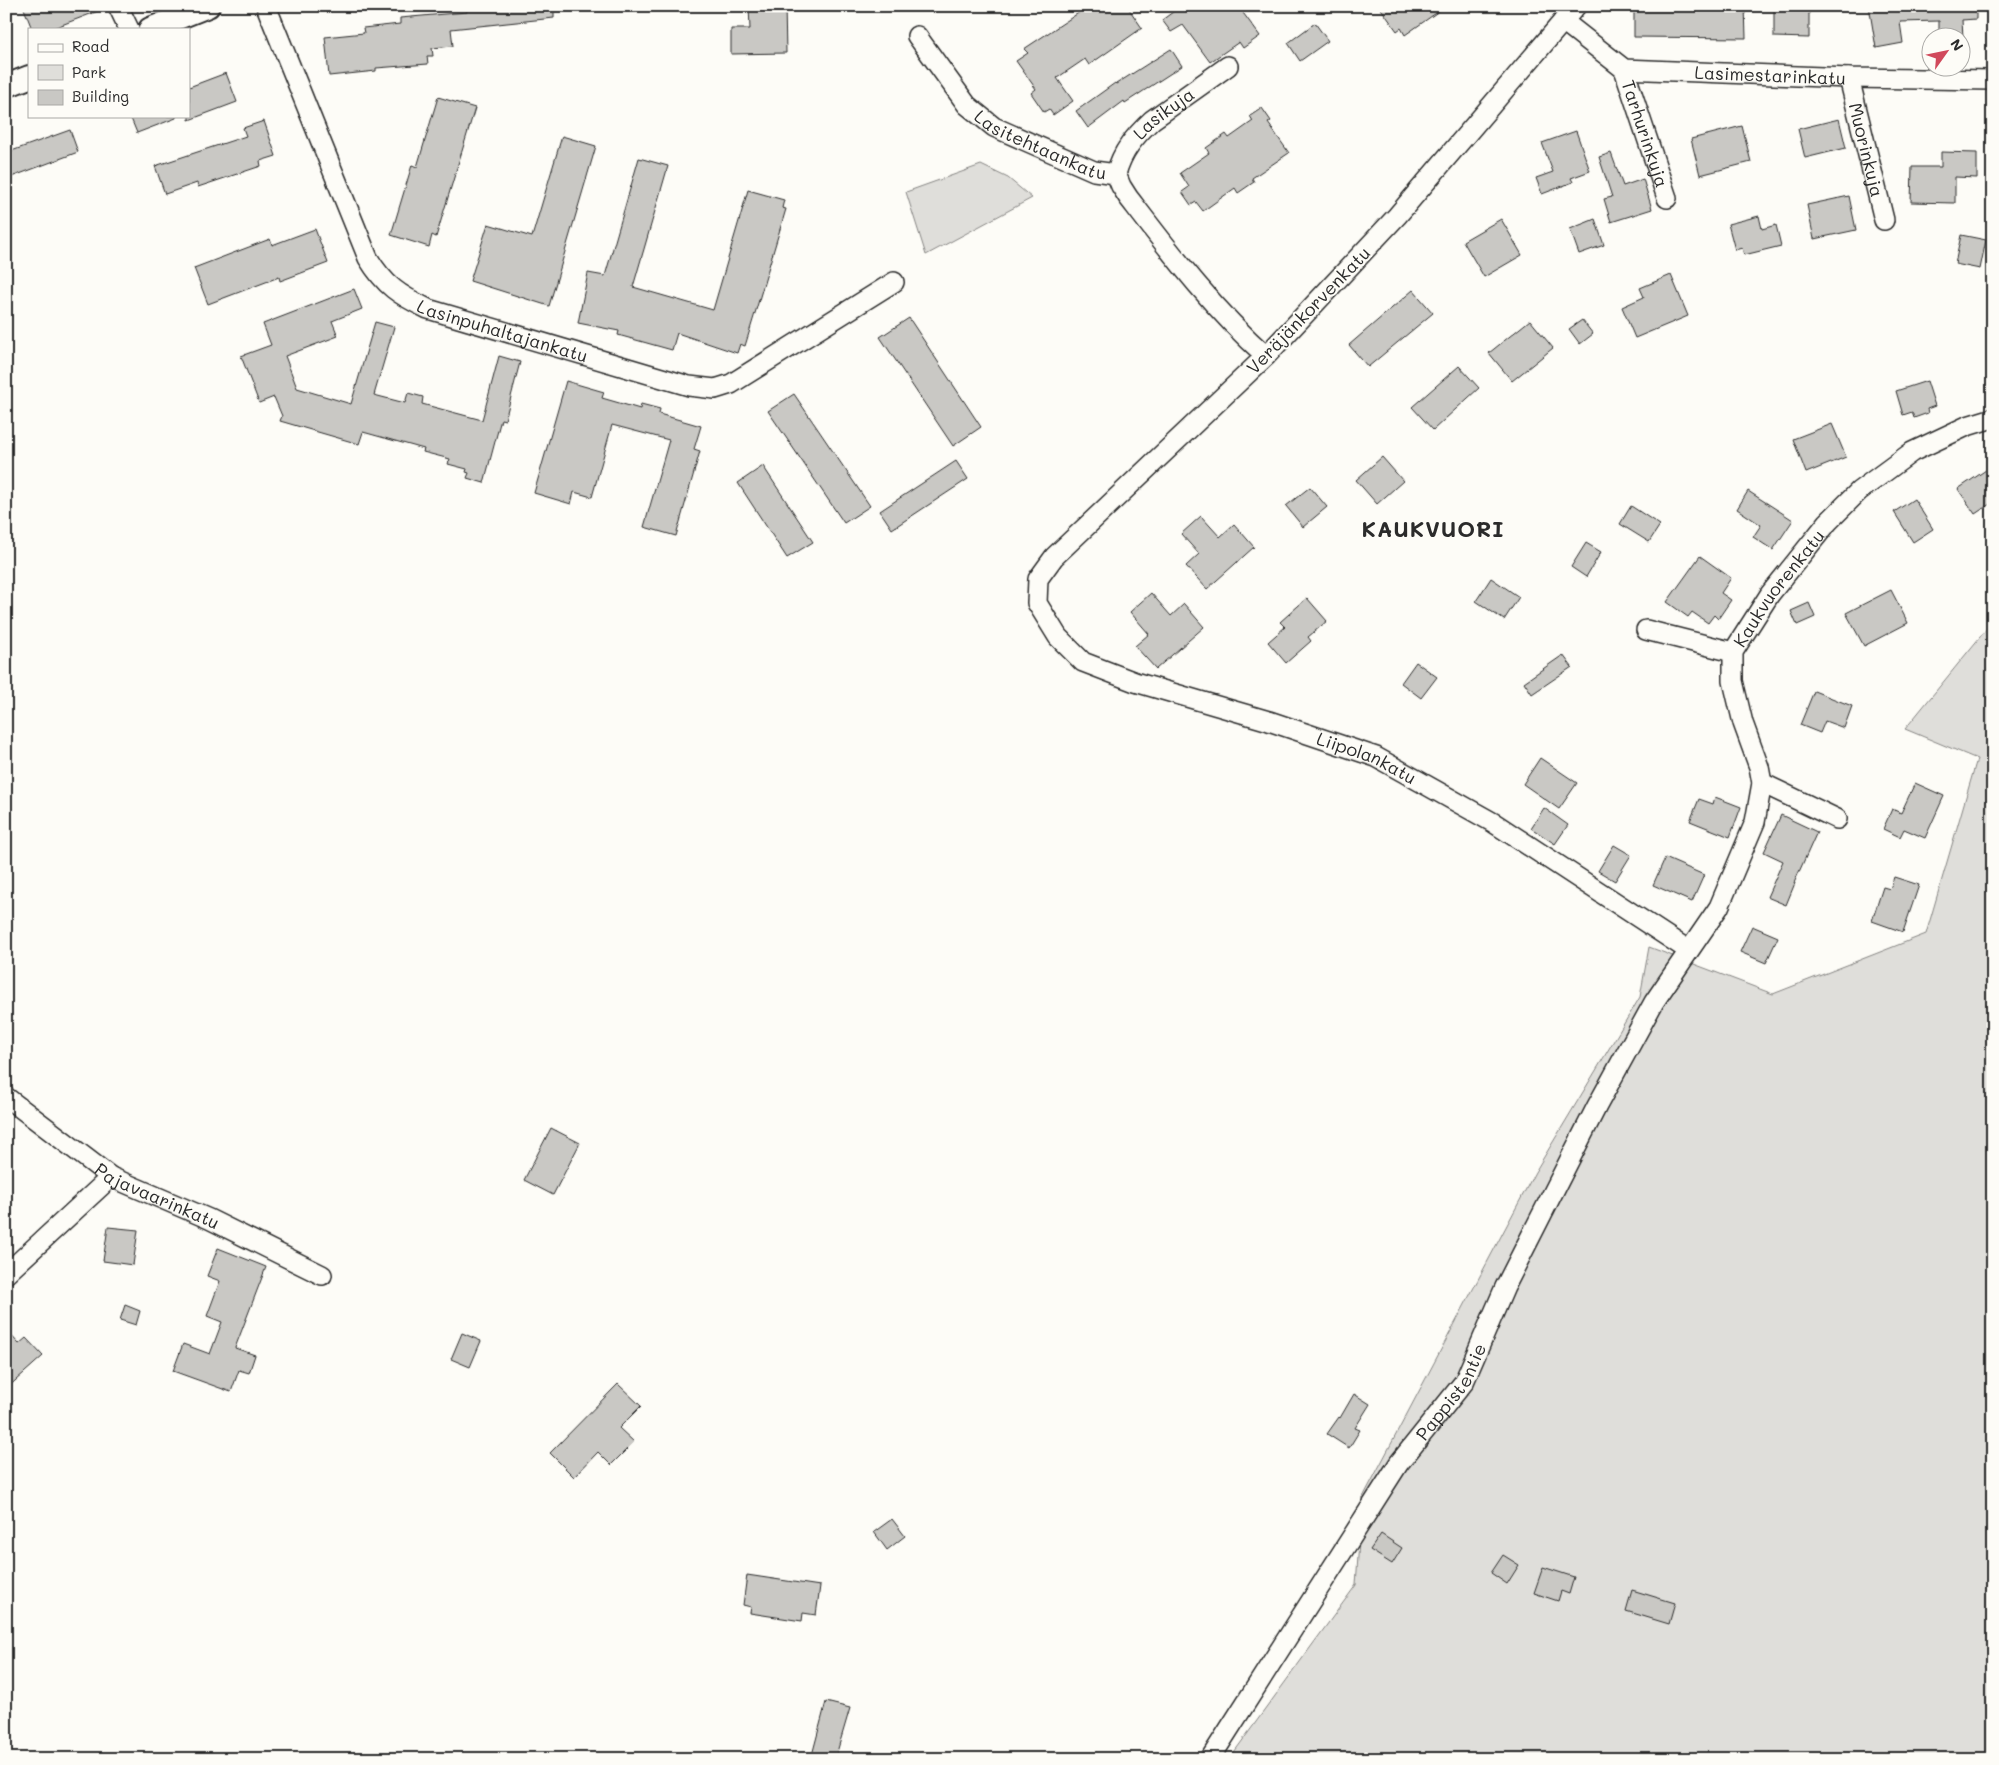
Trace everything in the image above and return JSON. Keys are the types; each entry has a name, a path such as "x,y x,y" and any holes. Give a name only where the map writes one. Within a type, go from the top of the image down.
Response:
{"street":[{"path":"118,6 129,28"},
{"path":"153,28 208,6"},
{"name":"Lasinpuhaltajankatu","path":"266,6 368,258 381,278 398,294 428,309 689,386 715,389 731,384 894,282"},
{"name":"Veräjänkorvenkatu","path":"1037,603 1038,579 1054,557 1266,356 1397,216 1576,6"},
{"path":"1563,21 1624,69"},
{"name":"Lasitehtaankatu","path":"917,36 967,105 994,126 1094,171 1116,174 1128,197 1203,293 1266,356"},
{"name":"Lasikuja","path":"1116,174 1125,150 1152,120 1228,66"},
{"name":"Lasimestarinkatu","path":"1624,69 1849,78 1993,80"},
{"name":"Tarhurinkuja","path":"1624,69 1667,198"},
{"path":"6,86 28,77"},
{"name":"Muorinkuja","path":"1849,78 1884,220"},
{"name":"Kaukvuorenkatu","path":"1654,1002 1719,907 1754,822 1762,783 1743,722 1733,681 1733,652 1770,594 1828,522 1859,491 1912,452 1967,426 1993,418"},
{"name":"Liipolankatu","path":"1037,603 1058,637 1083,662 1135,682 1270,721 1376,757 1494,823 1688,950"},
{"path":"1646,630 1733,652"},
{"path":"1762,783 1837,819"},
{"name":"Pappistentie","path":"1210,1759 1384,1485 1399,1463 1464,1382 1509,1279 1597,1106 1654,1002"},
{"name":"Pajavaarinkatu","path":"6,1098 111,1177 209,1219 322,1275"},
{"path":"6,1274 111,1177"}],"green space":[{"path":"981,165 1008,178 1032,198 926,255 906,192"},
{"path":"1993,621 1993,1759 1229,1759 1356,1585 1362,1499 1535,1172 1640,997 1649,947 1773,994 1926,934 1977,759 1905,729"}],"building":[{"path":"23,6 106,6 106,8 54,28 32,28"},
{"path":"466,6 554,6 554,18 451,29 453,46 432,48 433,56 427,56 428,64 376,68 376,71 329,76 325,37 364,33 363,28 400,24 400,18 467,12"},
{"path":"749,6 785,6 786,53 731,54 731,29 750,29"},
{"path":"1089,6 1127,6 1142,28 1089,65 1085,59 1057,78 1073,101 1053,115 1049,109 1044,112 1031,93 1036,89 1016,61 1028,53 1024,49"},
{"path":"1181,6 1238,6 1260,36 1243,48 1239,42 1210,62 1183,25 1171,32 1162,20"},
{"path":"1379,6 1446,6 1405,35 1401,28 1397,31"},
{"path":"1664,6 1745,6 1746,38 1634,37 1634,9 1664,9"},
{"path":"1774,6 1809,6 1809,38 1774,37"},
{"path":"1869,6 1976,6 1976,19 1962,20 1962,28 1939,28 1939,21 1900,22 1903,43 1876,48"},
{"path":"1315,23 1328,41 1300,61 1288,43"},
{"path":"1171,49 1182,66 1125,103 1124,101 1088,128 1076,111 1115,83"},
{"path":"226,73 237,102 189,120 190,87"},
{"path":"438,97 475,108 436,237 432,235 429,247 391,235 412,165 417,167"},
{"path":"1262,108 1271,121 1268,123 1289,153 1252,178 1254,182 1238,193 1235,188 1203,211 1196,202 1191,205 1182,192 1189,187 1180,173 1209,153 1206,148 1226,134 1229,138 1253,121 1250,116"},
{"path":"131,118 176,118 137,133"},
{"path":"1839,119 1846,148 1805,158 1798,129"},
{"path":"264,121 276,156 260,161 261,166 198,187 197,183 165,194 155,166 246,136 243,128"},
{"path":"1742,126 1751,162 1700,175 1691,139"},
{"path":"70,130 78,152 6,179 6,153"},
{"path":"1576,131 1590,171 1571,178 1573,182 1542,194 1536,178 1553,172 1542,143"},
{"path":"562,136 596,146 549,306 470,281 488,224 532,237"},
{"path":"1941,152 1977,153 1977,178 1955,177 1955,203 1911,202 1912,167 1941,167"},
{"path":"1611,153 1623,186 1643,179 1652,209 1611,222 1604,199 1612,197 1599,157"},
{"path":"639,158 668,166 633,287 713,310 748,190 784,200 782,208 786,209 745,346 740,344 737,353 677,333 672,350 618,335 619,331 578,323 588,273 605,276"},
{"path":"1849,196 1856,230 1814,239 1807,205"},
{"path":"1759,216 1762,229 1776,225 1781,246 1744,255 1742,248 1735,250 1728,224"},
{"path":"1501,219 1522,255 1484,277 1463,241"},
{"path":"1595,219 1604,245 1579,254 1570,229"},
{"path":"315,229 328,263 280,281 279,277 208,304 194,268 270,239 272,245"},
{"path":"1961,235 1986,240 1980,269 1955,264"},
{"path":"1671,275 1688,316 1635,338 1622,307 1644,297 1640,288"},
{"path":"354,289 362,309 332,321 338,336 285,356 297,388 351,404 375,322 394,327 374,395 405,403 408,393 423,397 422,404 482,420 499,356 520,362 505,420 501,419 484,483 467,478 469,473 466,472 467,469 448,464 450,459 423,452 424,449 363,432 359,444 280,421 282,416 274,397 259,403 241,356 271,345 263,324"},
{"path":"1413,290 1433,313 1368,367 1349,345"},
{"path":"909,318 981,427 953,446 880,337"},
{"path":"1530,320 1553,348 1512,381 1489,353"},
{"path":"1582,320 1593,334 1580,344 1569,329"},
{"path":"1459,366 1479,388 1433,430 1412,407"},
{"path":"566,381 604,392 602,398 640,409 641,404 660,409 659,414 701,426 694,449 700,451 676,536 644,527 669,440 612,425 592,497 574,492 571,504 534,493"},
{"path":"1927,381 1935,406 1927,409 1928,413 1914,418 1912,412 1903,415 1896,391"},
{"path":"794,394 870,506 844,523 768,411"},
{"path":"1832,424 1846,457 1806,473 1793,439"},
{"path":"1382,457 1403,481 1377,504 1356,480"},
{"path":"956,461 968,479 892,529 880,511"},
{"path":"763,466 813,542 787,558 738,483"},
{"path":"1986,470 1993,480 1993,502 1975,514 1958,489"},
{"path":"1310,487 1327,507 1303,527 1286,506"},
{"path":"1748,491 1793,520 1773,550 1753,537 1761,525 1737,509"},
{"path":"1914,499 1933,529 1913,542 1894,512"},
{"path":"1631,506 1660,525 1649,542 1620,524"},
{"path":"1201,516 1220,537 1234,524 1254,547 1207,589 1186,566 1199,554 1181,534"},
{"path":"1586,543 1601,552 1586,577 1571,567"},
{"path":"1700,556 1731,578 1721,593 1731,600 1718,619 1714,615 1708,623 1692,612 1688,617 1667,602"},
{"path":"1491,578 1519,597 1504,620 1476,601"},
{"path":"1891,590 1908,623 1864,646 1846,613"},
{"path":"1151,593 1171,616 1184,604 1204,627 1156,669 1135,646 1149,634 1130,612"},
{"path":"1307,598 1327,621 1308,637 1311,641 1286,663 1268,642 1285,627 1280,622"},
{"path":"1809,603 1815,617 1797,625 1791,611"},
{"path":"1563,655 1572,667 1532,694 1524,682"},
{"path":"1416,662 1437,677 1421,698 1401,683"},
{"path":"1814,691 1852,706 1844,728 1825,721 1820,733 1800,725"},
{"path":"1540,758 1577,783 1559,809 1523,784"},
{"path":"1915,783 1944,796 1925,838 1904,829 1900,837 1883,829 1892,809 1901,813"},
{"path":"1715,797 1741,807 1730,837 1690,821 1699,799 1713,804"},
{"path":"1544,808 1568,825 1555,844 1531,828"},
{"path":"1781,815 1817,832 1786,905 1767,897 1783,861 1764,852"},
{"path":"1614,845 1631,855 1615,881 1598,871"},
{"path":"1665,858 1704,875 1692,902 1653,885"},
{"path":"1894,877 1919,885 1903,932 1872,921 1883,887 1890,889"},
{"path":"1752,926 1778,937 1766,963 1740,952"},
{"path":"551,1128 580,1143 553,1195 524,1180"},
{"path":"108,1227 138,1230 133,1265 103,1261"},
{"path":"218,1248 266,1267 235,1348 255,1355 249,1373 239,1370 231,1392 173,1371 183,1344 210,1354 222,1322 207,1316 220,1281 207,1276"},
{"path":"125,1305 140,1311 136,1325 120,1320"},
{"path":"6,1330 19,1344 26,1338 43,1356 6,1389"},
{"path":"462,1333 481,1341 470,1367 451,1359"},
{"path":"618,1384 641,1406 619,1428 634,1442 611,1465 598,1452 574,1477 550,1453"},
{"path":"1354,1394 1370,1404 1355,1428 1360,1430 1349,1448 1327,1434 1340,1418"},
{"path":"892,1519 905,1536 887,1550 874,1532"},
{"path":"1381,1534 1402,1548 1392,1564 1370,1550"},
{"path":"1503,1555 1519,1565 1507,1584 1491,1573"},
{"path":"1543,1567 1574,1577 1569,1594 1561,1591 1558,1601 1534,1593"},
{"path":"747,1575 820,1586 816,1615 803,1613 802,1621 750,1613 751,1607 743,1605"},
{"path":"1632,1590 1675,1603 1669,1624 1626,1611"},
{"path":"826,1702 850,1708 835,1759 811,1759"}],"district":[{"name":"KAUKVUORI","path":"1433,528"}]}
